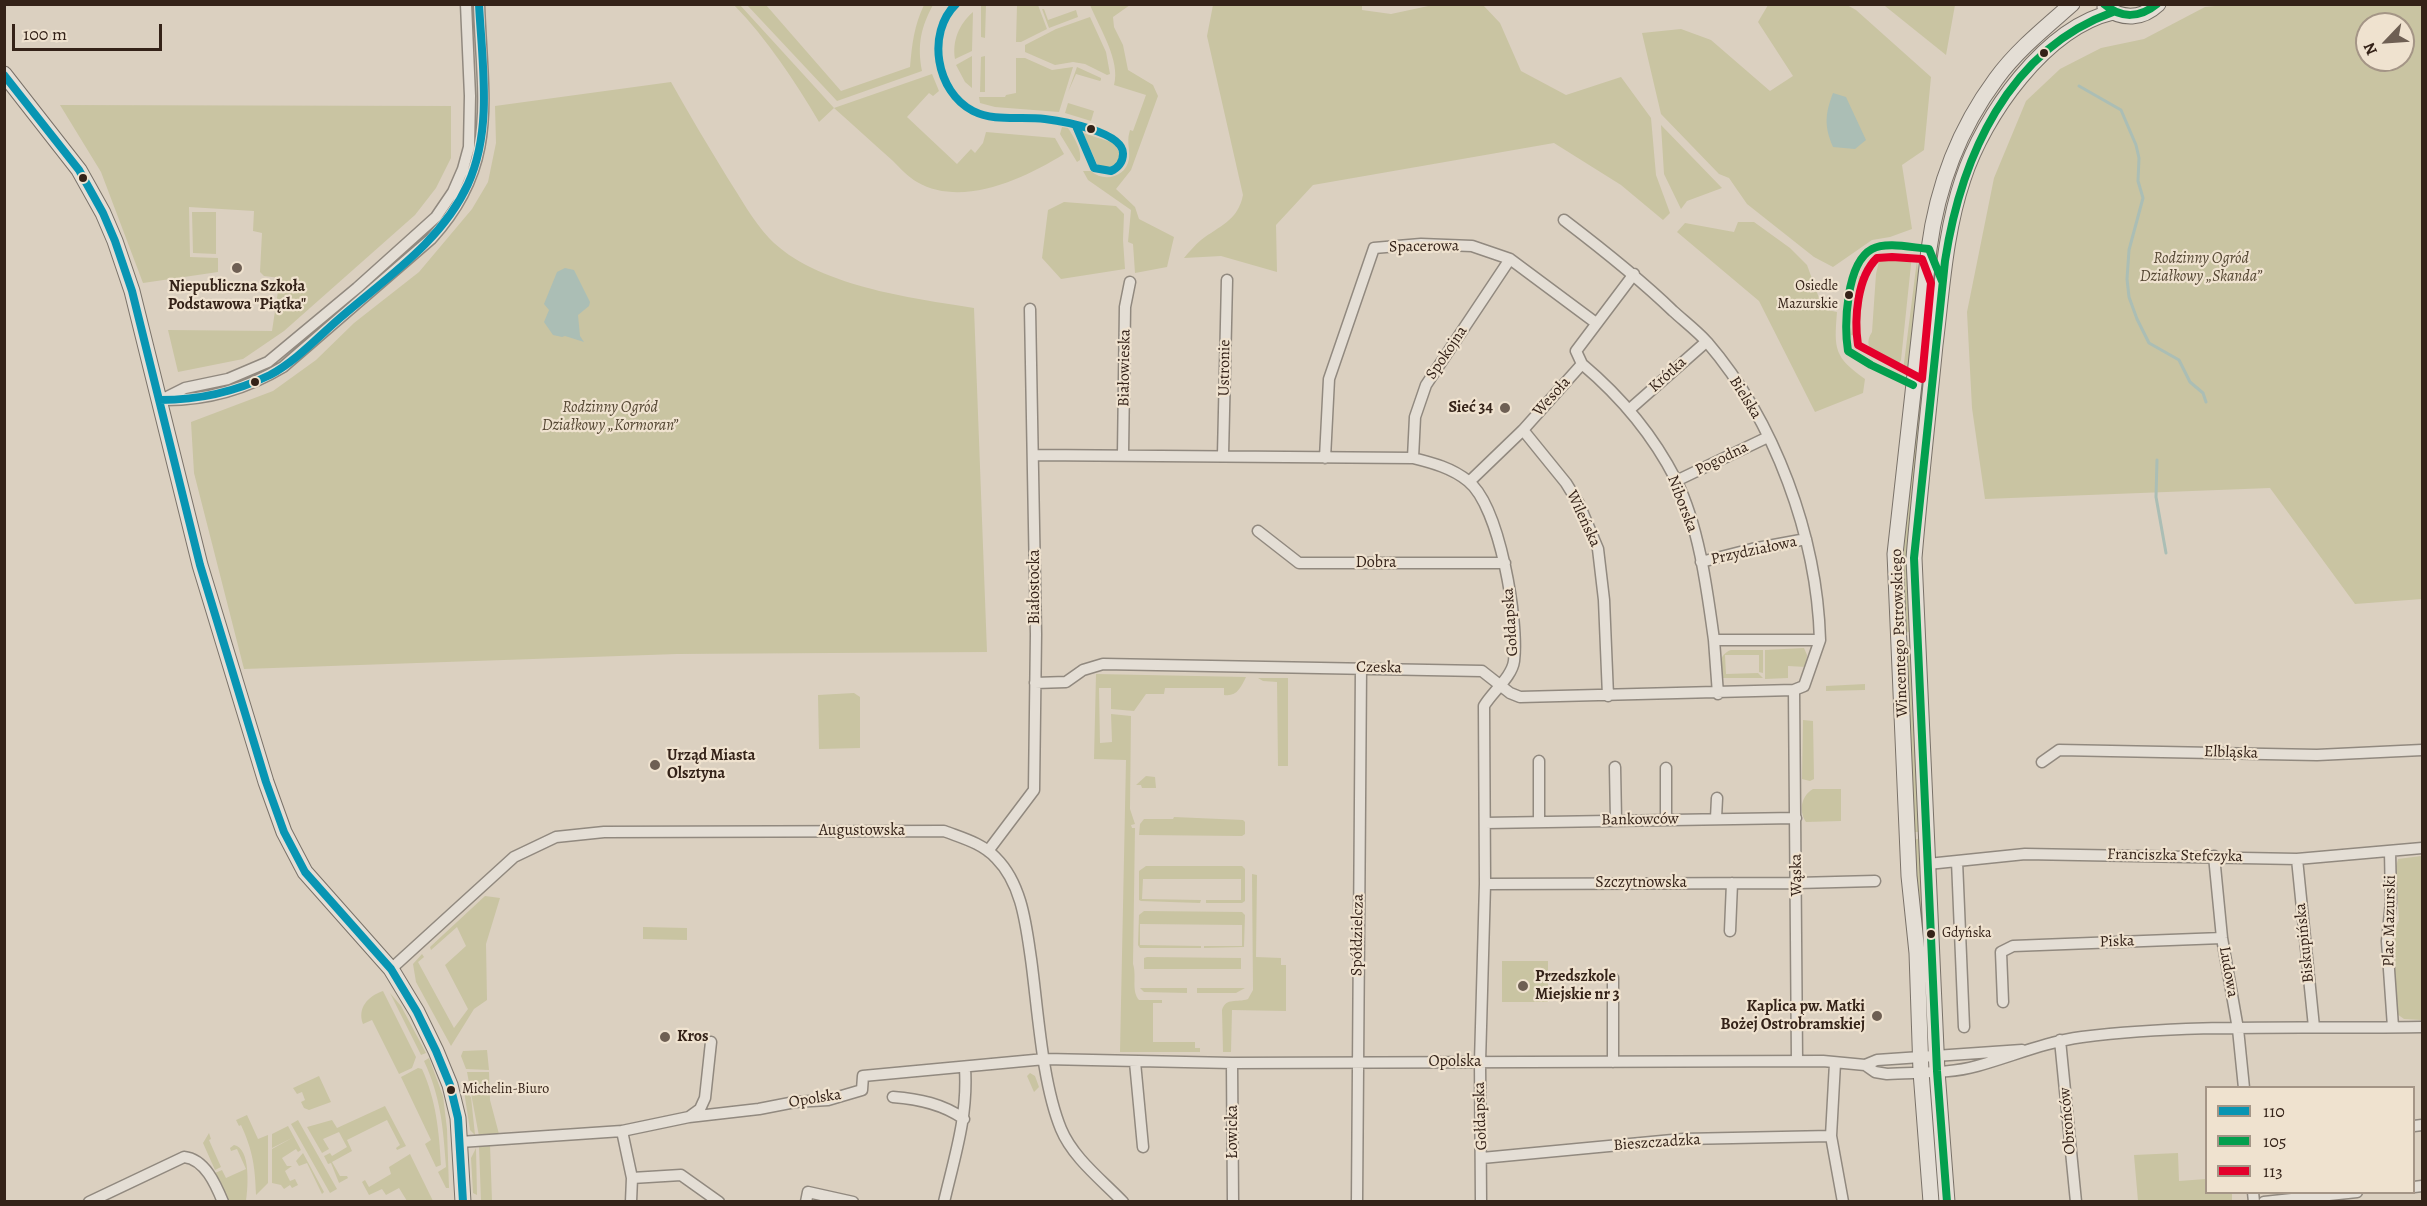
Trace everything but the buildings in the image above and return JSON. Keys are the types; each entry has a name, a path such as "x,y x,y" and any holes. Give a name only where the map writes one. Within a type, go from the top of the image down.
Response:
{"main road":[{"name":"Wincentego Pstrowskiego","path":"1931,1202 1921,1064 1917,953 1909,876 1895,554 1929,249 1935,213 1947,170 1967,124 1996,78 2028,43 2072,4"},
{"path":"2108,8 2126,16 2139,15 2158,4"},
{"name":"Wincentego Pstrowskiego","path":"1947,1202 1937,1064 1916,644 1914,558 1920,483 1948,238 1963,178 1982,135 2008,93 2039,57 2065,35 2096,18 2108,8"},
{"path":"4,74 79,170 103,213 132,291 200,565 266,782 284,832 305,872 391,969 417,1012 445,1070 454,1101 460,1142 463,1202"},
{"path":"1899,646 1906,639 1912,639 1916,644"}],"street":[{"path":"160,400 185,388 228,379 268,362 357,288 436,217 453,192 469,147 470,96 466,4"},
{"path":"160,400 188,401 235,390 258,382 283,367 446,223 464,197 473,176 482,137 478,4"},
{"name":"Bielska","path":"1564,220 1634,274 1706,342 1742,389 1768,436 1790,486 1806,539 1820,640"},
{"name":"Spacerowa","path":"1325,458 1329,379 1374,248 1421,243 1472,246 1510,259 1596,323"},
{"name":"Spokojna","path":"1413,458 1415,417 1426,386 1510,259"},
{"name":"Wesoła","path":"1469,482 1523,430 1582,364 1576,351 1634,274"},
{"name":"Ustronie","path":"1223,455 1227,280"},
{"name":"Białowieska","path":"1124,454 1125,307 1130,282"},
{"name":"Białostocka","path":"988,851 1034,790 1034,455 1030,309"},
{"name":"Krótka","path":"1630,409 1706,342"},
{"name":"Niborska","path":"1582,364 1630,409 1676,481 1692,524 1701,562 1713,640 1718,694"},
{"name":"Wileńska","path":"1523,430 1580,504 1598,549 1604,600 1608,696"},
{"name":"Pogodna","path":"1676,481 1768,436"},
{"name":"Gołdapska","path":"1034,455 1413,458 1440,464 1469,482 1479,493 1495,531 1505,564 1512,601 1514,662 1508,675 1484,706 1485,884 1480,1062 1481,1202"},
{"name":"Dobra","path":"1258,531 1299,563 1505,564"},
{"name":"Przydziałowa","path":"1701,562 1806,539"},
{"path":"1713,640 1820,640 1804,686 1794,690"},
{"name":"Czeska","path":"1035,683 1066,682 1083,670 1103,664 1482,671 1499,685 1520,697 1718,694 1794,690"},
{"name":"Spółdzielcza","path":"1357,1202 1361,668"},
{"name":"Wąska","path":"1794,690 1797,1060"},
{"name":"Elbląska","path":"2042,762 2059,750 2317,755 2422,750"},
{"path":"1539,761 1539,822"},
{"path":"1615,767 1616,820"},
{"path":"1666,768 1666,820"},
{"path":"1716,818 1717,798"},
{"name":"Bankowców","path":"1485,823 1796,818"},
{"name":"Augustowska","path":"391,969 514,857 556,837 611,832 944,831 977,844 988,851 998,860 1009,876 1026,922 1045,1059 1055,1111 1069,1144 1123,1202"},
{"name":"Franciszka Stefczyka","path":"1928,864 2025,854 2297,859 2422,848"},
{"name":"Plac Mazurski","path":"2390,851 2391,902 2387,941 2393,1027"},
{"name":"Ludowa","path":"2214,856 2222,938 2238,1029 2244,1086"},
{"name":"Biskupińska","path":"2297,859 2314,1028"},
{"path":"1957,861 1964,1027"},
{"name":"Szczytnowska","path":"1485,884 1797,884 1875,881"},
{"path":"1730,931 1732,883"},
{"name":"Piska","path":"2003,1002 2001,952 2013,946 2222,938"},
{"path":"1613,978 1613,1062"},
{"path":"1921,1064 1976,1066 2060,1040 2167,1030 2422,1027"},
{"name":"Obrońców","path":"2060,1040 2076,1202"},
{"path":"689,1117 700,1109 705,1098 711,1042"},
{"name":"Opolska","path":"460,1142 622,1131 689,1117 759,1109 795,1102 828,1100 862,1090 863,1076 1045,1059 1232,1063 1797,1060 1864,1065 1877,1060 1937,1064"},
{"path":"1135,1062 1143,1148"},
{"name":"Łowicka","path":"1232,1063 1233,1202"},
{"path":"1835,1063 1831,1136 1843,1202"},
{"name":"Opolska","path":"1864,1065 1875,1072 1887,1074 1921,1064"},
{"path":"944,1202 964,1119 967,1096 965,1068"},
{"path":"893,1096 916,1099 951,1110 964,1119"},
{"path":"622,1131 632,1178 631,1202"},
{"name":"Bieszczadzka","path":"1482,1158 1683,1139 1831,1136"},
{"path":"89,1202 184,1157 191,1158 213,1180 223,1202"},
{"path":"632,1178 681,1175 719,1202"},
{"path":"806,1202 808,1192 853,1202"},
{"path":"2265,1202 2341,1194"}],"green space":[{"path":"734,5 740,5 834,108 819,122 780,61"},
{"path":"747,5 766,5 841,91 910,67 918,20 924,5 933,5 921,36 922,71 837,101"},
{"path":"981,5 986,5 985,38 981,37"},
{"path":"1017,5 1038,5 1047,29 1021,42 1016,42"},
{"path":"1090,5 1130,5 1113,17 1114,27 1123,45 1128,70 1153,85 1158,96 1131,170 1116,189 1135,207 1139,219 1174,237 1167,267 1135,273 1133,244 1128,242 1131,210 1088,180 1083,171 1091,171 1096,175 1108,177 1124,170 1129,159 1130,130 1133,131 1146,95 1114,85 1112,55"},
{"path":"1213,5 1362,5 1362,10 1391,14 1433,5 1483,5 1500,23 1521,71 1566,95 1621,77 1651,118 1656,175 1670,213 1663,220 1621,185 1554,143 1313,185 1276,225 1277,272 1221,256 1184,258 1201,240 1232,217 1243,195 1207,36"},
{"path":"1768,5 1847,5 1856,10 1931,77 1924,150 1902,165 1912,229 1890,237 1872,240 1833,267 1814,257 1747,204 1729,178 1719,174 1661,114 1642,33 1681,29 1711,40 1770,91 1793,76 1758,22"},
{"path":"1883,5 1955,5 1946,55 1885,6"},
{"name":"Rodzinny Ogród Działkowy „Skanda”","path":"2225,5 2422,5 2422,599 2355,604 2270,488 1985,499 1972,408 1967,312 1994,178 2026,101 2060,69 2101,48 2144,39 2205,7"},
{"path":"1042,9 1048,20 1076,10 1078,17 1049,28"},
{"path":"973,12 972,51 955,59 958,33"},
{"path":"1090,17 1106,52 1110,74 1107,75 1085,64 1073,62 1055,65 1025,52 1025,45 1056,29"},
{"path":"972,56 972,88 965,82 956,65"},
{"path":"985,56 985,92 980,92 981,57"},
{"path":"1016,58 1025,58 1052,70 1073,67 1059,112 995,107 980,103 979,97 1005,97 1016,93"},
{"path":"1077,67 1101,80 1076,74 1068,92"},
{"path":"932,74 939,91 933,96 929,93 907,117 957,164 971,149 975,153 983,143 986,132 1055,138 1064,154 1030,173 992,187 953,192 935,189 910,178 834,108"},
{"name":"Rodzinny Ogród Działkowy „Kormoran”","path":"671,82 752,217 769,238 788,254 837,279 922,300 974,308 987,652 677,654 244,669 194,473 191,422 273,391 316,360 354,323 419,272 472,209 488,182 496,143 495,106"},
{"path":"1068,103 1094,111 1091,121 1065,113"},
{"path":"60,105 451,106 451,158 436,188 415,215 284,331 243,359 178,372 168,330 272,331 280,278 264,276 260,272 262,233 253,231 254,211 189,207 190,257 218,258 218,272 143,283 101,172"},
{"path":"1661,125 1722,188 1687,201 1681,209 1664,174"},
{"path":"1062,127 1068,128 1077,144 1080,160 1077,162 1060,134"},
{"path":"1083,133 1114,143 1120,154 1116,165 1105,168 1097,164"},
{"path":"1064,202 1116,206 1124,214 1125,269 1061,279 1042,258 1048,210"},
{"path":"192,212 216,212 216,254 193,253"},
{"path":"1738,222 1754,222 1790,248 1807,265 1823,309 1837,312 1836,344 1838,351 1847,364 1865,379 1863,393 1815,412 1759,301 1677,232 1685,223 1734,232"},
{"path":"1887,254 1912,255 1901,360 1897,368 1875,354 1869,345 1876,274 1879,261"},
{"path":"1917,260 1919,284 1909,369 1903,371"},
{"path":"1932,273 1935,274 1935,278 1909,570 1909,632 1903,633 1901,557"},
{"path":"1859,276 1865,277 1858,336 1851,335"},
{"path":"1904,645 1910,645 1920,832 1913,832"},
{"path":"1804,648 1807,655 1806,667 1788,666 1788,678 1765,679 1765,650"},
{"path":"1731,650 1763,650 1763,673 1759,672 1759,655 1725,655 1726,674 1758,673 1763,678 1723,678 1720,670 1721,661 1724,655"},
{"path":"1096,674 1246,677 1238,690 1228,695 1224,695 1224,688 1165,688 1164,694 1146,694 1134,711 1111,709 1111,688 1099,688 1100,743 1112,742 1111,714 1131,716 1130,809 1135,824 1131,825 1135,828 1133,964 1135,992 1139,1000 1162,1000 1162,1003 1153,1003 1153,1042 1195,1042 1195,1048 1200,1048 1200,1052 1120,1052 1126,760 1094,759"},
{"path":"1258,678 1288,678 1288,766 1278,766 1277,682 1263,681"},
{"path":"1865,684 1865,690 1826,691 1826,686"},
{"path":"854,693 860,697 860,748 819,749 818,695"},
{"path":"1803,720 1813,721 1814,779 1810,781 1802,779"},
{"path":"1146,776 1155,777 1156,788 1142,788 1141,785 1136,785"},
{"path":"1813,789 1841,789 1841,821 1806,822 1802,813 1802,803"},
{"path":"1174,817 1243,820 1245,834 1242,836 1139,835 1140,824 1144,819 1173,819"},
{"path":"1920,838 1930,1020 1927,1020 1920,947 1914,840"},
{"path":"2421,856 2422,1020 2404,1019 2397,1014 2393,934 2399,920 2396,867 2398,859"},
{"path":"1146,866 1242,866 1245,869 1245,901 1242,903 1206,903 1206,900 1241,900 1241,879 1143,879 1142,899 1201,900 1200,903 1141,901 1139,900 1139,871"},
{"path":"1252,874 1257,875 1256,957 1281,958 1281,965 1286,965 1286,1011 1232,1010 1231,1052 1223,1052 1222,1010 1226,1003 1248,999 1253,990"},
{"path":"485,896 500,898 486,944 487,1000 474,1009 451,1046 416,982 413,964 422,954 424,957 418,962 454,1028 468,1009 445,965 466,946 457,927 431,950 430,947"},
{"path":"1144,911 1242,912 1245,915 1244,947 1204,948 1204,946 1242,946 1242,925 1140,924 1140,945 1201,946 1201,948 1140,948 1138,945 1139,915"},
{"path":"643,927 687,928 687,940 643,939"},
{"path":"1144,958 1241,958 1241,969 1144,969"},
{"path":"1502,961 1548,961 1548,1002 1502,1002"},
{"path":"1140,988 1187,988 1187,993 1144,992"},
{"path":"1197,988 1245,988 1236,993 1197,993"},
{"path":"383,991 416,1057 412,1068 399,1074 372,1020 363,1024 361,1013 365,1003"},
{"path":"390,993 401,1006 426,1053 421,1055"},
{"path":"487,1050 489,1070 466,1069 461,1056 463,1051"},
{"path":"429,1058 443,1096 447,1129 449,1188 446,1188 438,1172 446,1167 445,1152 438,1100 424,1061"},
{"path":"418,1068 422,1069 427,1081 436,1116 441,1165 436,1167 425,1144 431,1140 401,1077"},
{"path":"467,1072 489,1072 490,1100 499,1134 479,1136"},
{"path":"1030,1073 1035,1076 1039,1087 1034,1092 1027,1076"},
{"path":"319,1076 331,1102 309,1110 304,1108 301,1102 305,1100 302,1092 297,1094 293,1088"},
{"path":"464,1091 471,1097 475,1135 470,1130"},
{"path":"385,1106 406,1146 397,1150 396,1148 400,1145 387,1120 347,1140 352,1151 332,1162 340,1176 348,1178 339,1183 331,1163 328,1164 324,1156 330,1153 332,1156 347,1147 339,1132 323,1139 329,1149 322,1153 307,1127 332,1120 337,1128"},
{"path":"247,1115 258,1139 268,1135 268,1183 256,1195 251,1151 241,1125 239,1126 236,1120"},
{"path":"298,1120 337,1189 330,1193 291,1124"},
{"path":"288,1126 294,1137 272,1148 272,1134"},
{"path":"209,1133 211,1139 209,1140 221,1167 215,1170 203,1143"},
{"path":"294,1137 301,1150 298,1152 296,1149 282,1158 287,1166 292,1166 285,1171 290,1181 295,1179 298,1185 292,1188 290,1185 284,1189 281,1185 272,1183 272,1149"},
{"path":"490,1144 492,1201 481,1201 479,1147"},
{"path":"234,1145 243,1153 246,1161 248,1178 246,1201 228,1201 215,1173 222,1170 226,1178 246,1169 237,1149 231,1151 230,1148"},
{"path":"476,1148 477,1195 473,1193 471,1158"},
{"path":"303,1153 324,1192 322,1194 307,1163 299,1166 296,1161"},
{"path":"2178,1153 2179,1181 2205,1179 2205,1194 2232,1194 2232,1201 2138,1201 2134,1155"},
{"path":"410,1154 433,1201 407,1201 399,1188 386,1195 382,1189 369,1195 362,1182 365,1180 369,1187 391,1174 389,1167"}],"shaded area":[{"path":"1833,93 1846,97 1866,140 1855,149 1833,147 1828,133 1827,120 1828,107"},
{"path":"565,268 574,270 590,302 589,306 578,315 580,336 584,342 553,335 544,322 549,310 544,304 557,272"}],"waterway":[{"path":"2079,86 2121,110 2136,145 2139,158 2138,181 2143,198 2129,250 2127,279 2129,297 2137,319 2149,343 2179,360 2190,382 2203,393 2206,402"},
{"path":"2157,460 2156,497 2166,553"}],"transit line":[{"name":"110","path":"160,400 202,397 230,390 257,381 280,369 412,257 444,223 468,184 481,141 484,96 479,4"},
{"name":"110","path":"956,4 947,16 938,46 943,76 960,102 973,111 990,116 1053,120 1091,129 1121,146 1123,157 1118,166 1111,171 1094,168 1076,126"},
{"name":"105","path":"2104,4 2117,12 2130,15 2144,12 2157,4"},
{"name":"105","path":"1947,1202 1937,1071 1914,558 1945,261 1963,184 1996,112 2018,80 2045,52 2076,29 2113,12"},
{"name":"110","path":"4,75 79,170 103,213 115,241 132,291 200,565 266,782 284,832 305,872 391,969 417,1012 436,1051 450,1085 458,1118 463,1202"},
{"name":"105","path":"1913,385 1848,351 1846,326 1852,281 1863,256 1872,249 1885,245 1929,249 1942,281"},
{"name":"113","path":"1892,257 1922,259 1931,283 1922,379 1858,345 1857,311 1865,276 1877,258 1892,257"}],"place":[{"name":"Niepubliczna Szkoła Podstawowa \"Piątka\"","path":"237,268"},
{"name":"Osiedle Mazurskie","path":"1849,295"},
{"name":"Sieć 34","path":"1505,408"},
{"name":"Urząd Miasta Olsztyna","path":"655,765"},
{"name":"Gdyńska","path":"1931,934"},
{"name":"Przedszkole Miejskie nr 3","path":"1523,986"},
{"name":"Kaplica pw. Matki Bożej Ostrobramskiej","path":"1877,1016"},
{"name":"Kros","path":"665,1037"},
{"name":"Michelin-Biuro","path":"451,1090"}]}
